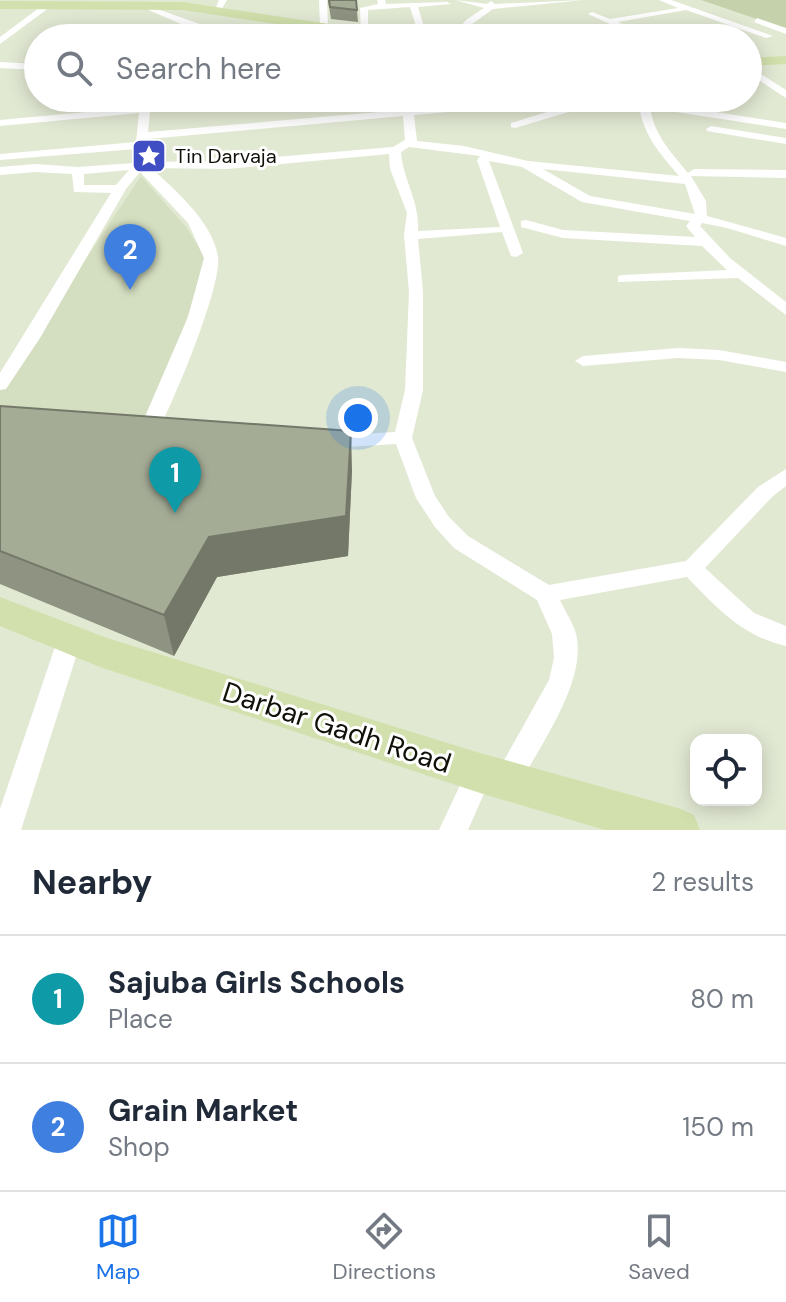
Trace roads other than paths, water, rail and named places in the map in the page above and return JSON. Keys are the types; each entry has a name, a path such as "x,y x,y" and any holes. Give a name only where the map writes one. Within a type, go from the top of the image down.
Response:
{"main road":[{"path":"0,6 147,4 289,24"},
{"path":"0,6 188,8 220,5 314,24"},
{"path":"762,59 786,58"},
{"name":"Darbar Gadh Road","path":"0,611 100,651 494,777 678,830"}],"street":[{"path":"323,0 324,24"},
{"path":"459,0 491,3 580,0"},
{"path":"663,0 733,24"},
{"path":"364,24 364,8 382,3 447,4"},
{"path":"469,24 491,3"},
{"path":"147,4 194,24"},
{"path":"413,5 419,24"},
{"path":"0,41 4,32 46,7"},
{"path":"630,7 651,14"},
{"path":"610,21 686,8"},
{"path":"610,10 635,24"},
{"path":"592,14 620,24"},
{"path":"754,19 786,31"},
{"path":"762,37 786,31"},
{"path":"762,34 769,36"},
{"path":"0,65 24,66"},
{"path":"762,79 786,95"},
{"path":"0,123 132,112"},
{"path":"0,385 32,338 119,189 140,165 144,112"},
{"path":"0,157 427,112"},
{"path":"515,125 558,112"},
{"path":"646,112 652,134 692,177 699,200 700,218"},
{"path":"696,112 786,126"},
{"path":"399,152 411,142 406,114"},
{"path":"711,129 786,141"},
{"path":"0,171 227,165 361,153 464,149 526,164 692,177 786,174"},
{"path":"399,152 413,213 411,235 417,340 414,390 403,438 426,498 442,522 461,542 546,594 564,634 566,658 561,682 453,830"},
{"path":"490,155 483,160 503,231 516,253"},
{"path":"526,164 586,199 700,218 786,242"},
{"path":"140,165 164,187 192,221 205,240 211,258 210,275 140,433 174,435"},
{"path":"78,171 78,189 119,189"},
{"path":"700,218 693,224 704,242 737,274 762,288 786,310"},
{"path":"526,224 544,231"},
{"path":"411,235 544,231 620,239 704,242"},
{"path":"623,279 737,274"},
{"path":"583,361 678,353 719,355 786,367"},
{"path":"317,443 403,438"},
{"path":"546,594 692,568 765,492 786,476"},
{"path":"692,568 749,622 766,632 786,636"},
{"path":"7,830 70,638"}],"place":[{"name":"Tin Darvaja","path":"149,156"},
{"name":"Grain Market","path":"130,290"},
{"name":"Sajuba Girls Schools","path":"175,513"}]}
